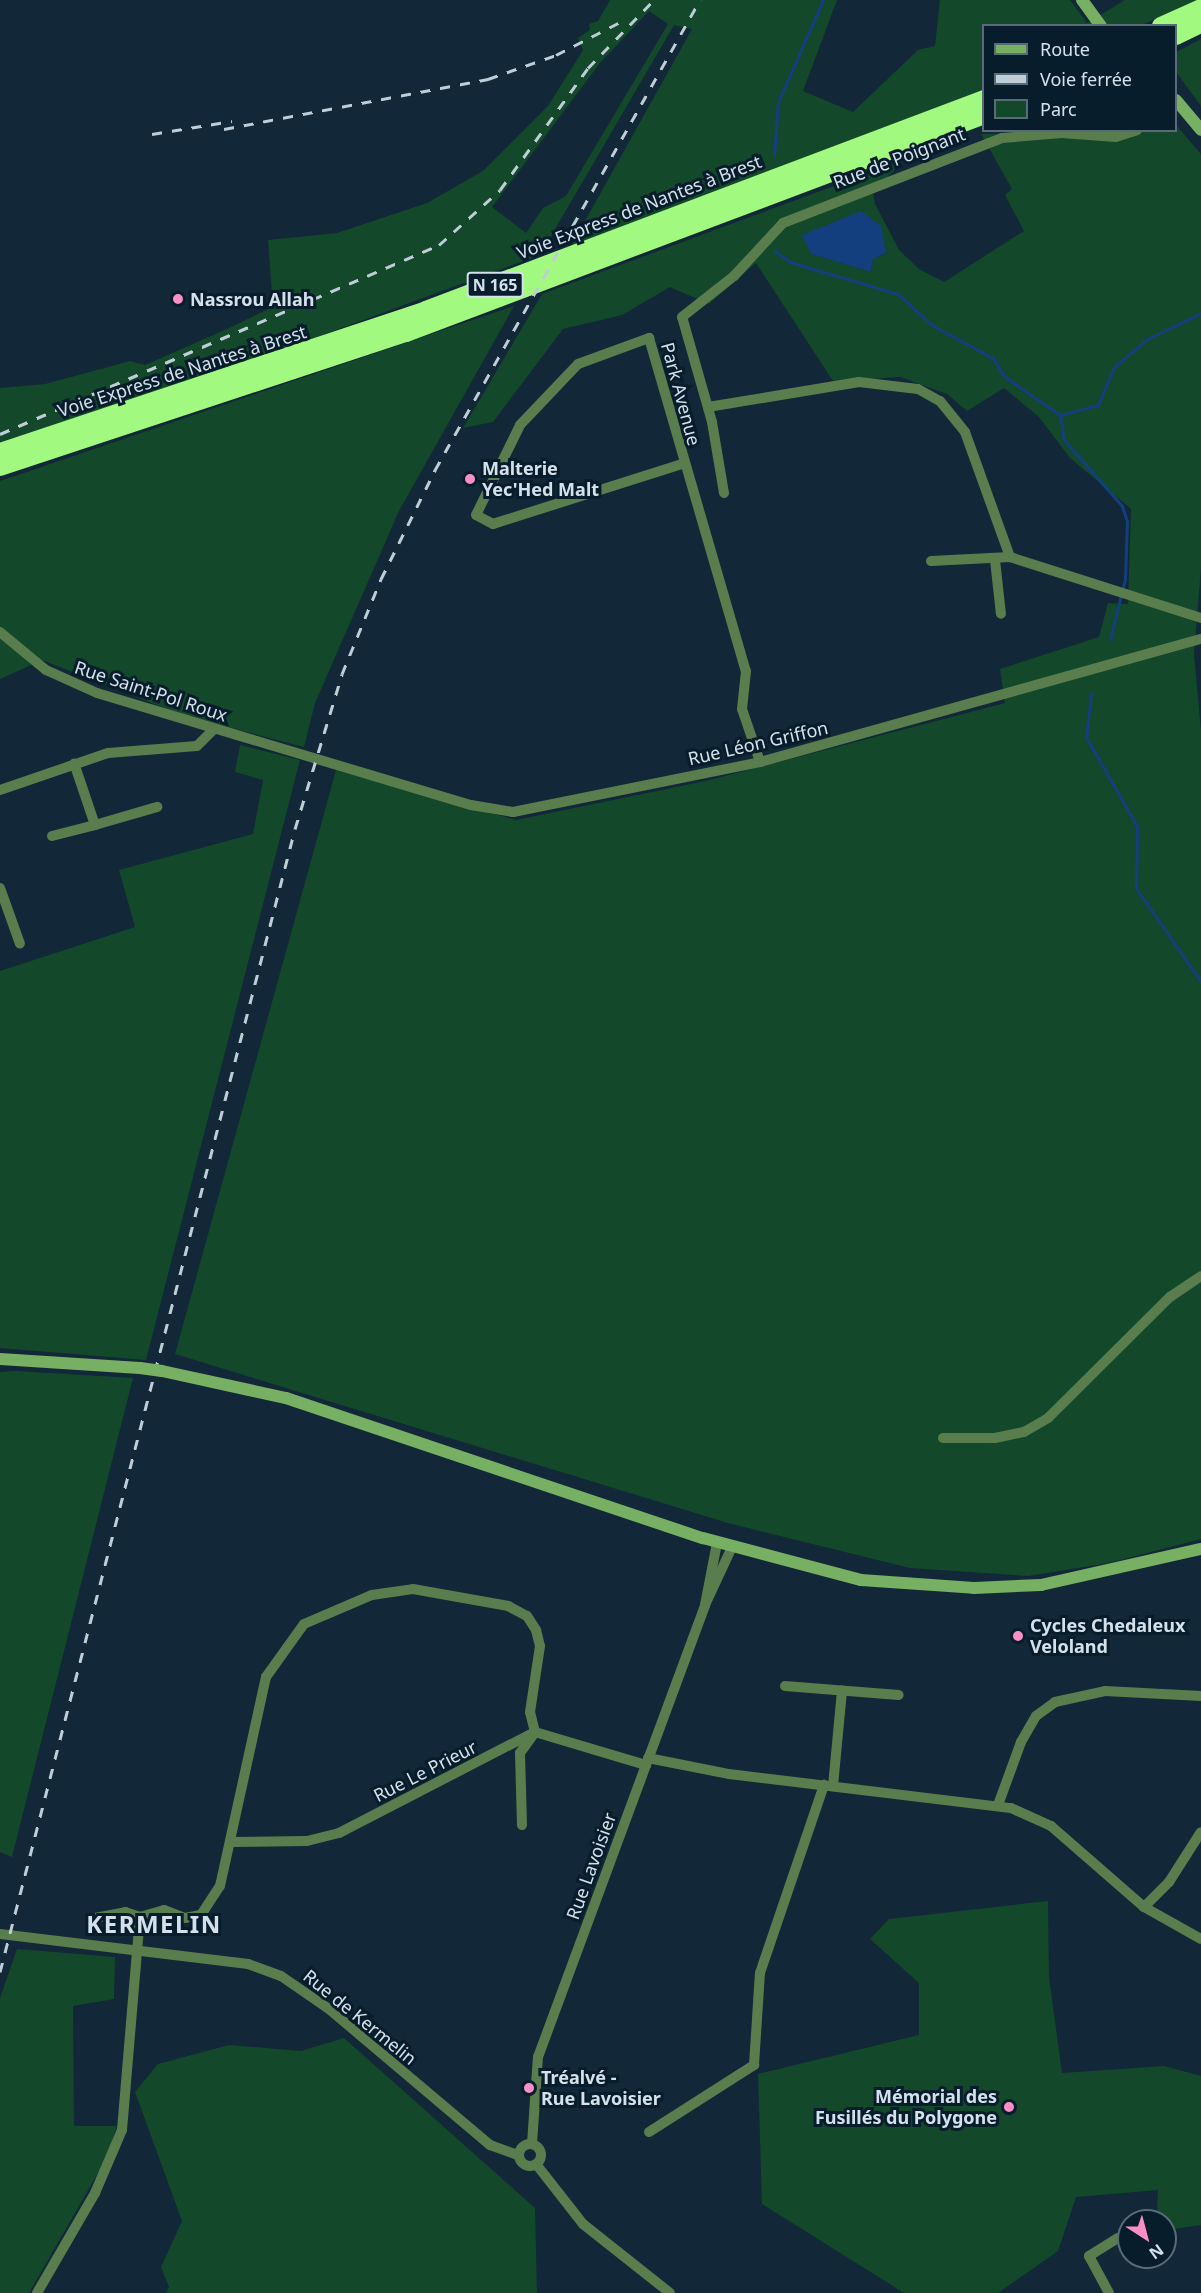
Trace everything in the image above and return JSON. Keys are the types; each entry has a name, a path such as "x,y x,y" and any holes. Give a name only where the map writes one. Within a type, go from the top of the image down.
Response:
{"highway":[{"path":"1165,24 1201,8"},
{"path":"1177,36 1201,24"},
{"name":"Voie Express de Nantes à Brest","path":"0,452 426,310 982,100"},
{"name":"Voie Express de Nantes à Brest","path":"0,467 427,325 982,116"}],"main road":[{"path":"1082,0 1100,24"},
{"path":"1177,101 1201,130"},
{"path":"0,1359 162,1371 351,1418 732,1547 861,1580 974,1588 1041,1585 1201,1549"}],"street":[{"name":"Rue de Poignant","path":"708,408 682,317 734,276 783,223 1002,138 1062,133 1116,138 1132,132"},
{"name":"Park Avenue","path":"649,338 682,464 493,524 476,515 520,425 578,364 649,338"},
{"path":"724,493 708,408 860,382 918,389 940,401 965,432 1010,557"},
{"path":"682,464 746,671 742,710 760,762"},
{"path":"931,561 995,560 1010,557 1129,591 1201,618"},
{"path":"995,560 1001,614"},
{"name":"Rue Saint-Pol Roux","path":"0,632 70,683 213,730 320,760"},
{"name":"Rue Léon Griffon","path":"320,760 513,812 760,762 1201,639"},
{"path":"0,790 74,763 136,746 197,746 213,730"},
{"path":"74,763 95,825"},
{"path":"52,836 157,807"},
{"path":"0,888 20,944"},
{"path":"943,1438 995,1438 1024,1432 1048,1418 1170,1297 1201,1276"},
{"name":"Rue Lavoisier","path":"705,1605 717,1542"},
{"name":"Rue Lavoisier","path":"536,2164 540,2152 531,2144 538,2057 705,1605 732,1547"},
{"path":"95,1918 125,1912 140,1917 164,1910 192,1918 208,1908 220,1886 274,1659 304,1624 336,1607 372,1595 441,1590 526,1616 540,1646 530,1712 535,1732 520,1753 522,1825"},
{"path":"785,1686 899,1695"},
{"path":"649,2132 754,2065 760,1973 828,1786 842,1690"},
{"path":"998,1805 1021,1742 1036,1716 1055,1702 1105,1691 1201,1696"},
{"path":"535,1732 647,1762 828,1786 998,1805 1051,1826 1144,1907 1201,1939"},
{"name":"Rue Le Prieur","path":"231,1842 307,1841 339,1833 535,1732"},
{"path":"1144,1907 1169,1882 1201,1832"},
{"path":"37,2293 95,2193 122,2130 134,1950 140,1917"},
{"name":"Rue de Kermelin","path":"0,1934 248,1964 281,1976 328,2009 490,2145 518,2155 525,2165 536,2164"},
{"path":"518,2155 531,2144"},
{"path":"536,2164 583,2224 670,2293"},
{"path":"1109,2293 1089,2256 1117,2239"}],"green space":[{"path":"610,0 837,0 803,91 853,112 918,50 935,46 940,0 1070,0 1087,23 1125,0 1198,0 1144,24 982,24 982,92 571,246 692,29 674,25 540,255 241,365 0,442 0,388 45,384 130,361 145,365 229,328 273,307 268,240 337,233 427,203 483,171 548,106 583,50 578,38 590,30 589,24 598,21","holes":["649,11 668,24 566,196 543,208 526,233 492,207 600,63"]},
{"path":"1201,39 1201,106 1177,73 1177,51"},
{"path":"1177,126 1201,154 1201,568 1194,654 1201,730 1201,1539 1109,1563 1028,1576 910,1568 728,1523 175,1354 336,770 516,820 710,780 1005,703 1000,669 1099,637 1108,603 1128,604 1131,509 1070,458 1039,417 1004,388 967,411 947,394 900,377 833,381 756,263 709,304 670,287 622,315 563,329 493,422 463,428 542,294 904,160 873,192 875,204 899,250 919,269 944,282 1024,231 1005,195 1012,189 981,134 1177,132","holes":["802,235 886,253 873,259 871,272 812,254"]},
{"path":"514,306 399,511 315,703 304,747 182,715 42,660 0,679 0,481"},
{"path":"240,745 300,760 146,1360 0,1348 0,971 135,927 119,870 253,834 263,780 235,772"},
{"path":"0,1372 133,1378 12,1857 0,1852"},
{"path":"1048,1901 1049,1977 1062,2073 1164,2066 1201,2076 1201,2225 1177,2228 1177,2209 1157,2209 1158,2190 1076,2197 1058,2251 998,2293 904,2293 762,2204 758,2074 919,2035 919,1983 870,1939 889,1919"},
{"path":"17,1949 115,1957 114,1999 73,2006 74,2126 117,2126 106,2159 29,2293 0,2293 0,1998"},
{"path":"344,2038 535,2208 537,2293 166,2293 169,2287 161,2267 182,2221 135,2092 158,2064 229,2045 301,2051"}],"water":[{"path":"861,211 881,226 886,253 873,259 871,272 811,254 802,235"}],"waterway":[{"path":"774,156 778,102 823,0"},
{"path":"775,251 790,262 898,294 932,325 993,358 1004,376 1060,415 1098,405 1114,367 1147,339 1201,313"},
{"path":"1060,415 1064,440 1122,506 1127,521 1125,579 1110,639"},
{"path":"1091,694 1086,737 1137,826 1136,888 1201,982"}],"railway":[{"path":"0,434 439,245 500,190 588,68 654,0"},
{"path":"0,1972 295,829 342,674 381,579 435,470 700,0"},
{"path":"224,129 488,79 556,55 624,20"},
{"path":"152,134 232,121"}],"place":[{"name":"Nassrou Allah","path":"178,299"},
{"name":"Malterie Yec'Hed Malt","path":"470,479"},
{"name":"Cycles Chedaleux Veloland","path":"1018,1636"},
{"name":"Tréalvé - Rue Lavoisier","path":"529,2088"},
{"name":"Mémorial des Fusillés du Polygone","path":"1009,2107"}],"district":[{"name":"KERMELIN","path":"154,1924"}]}
